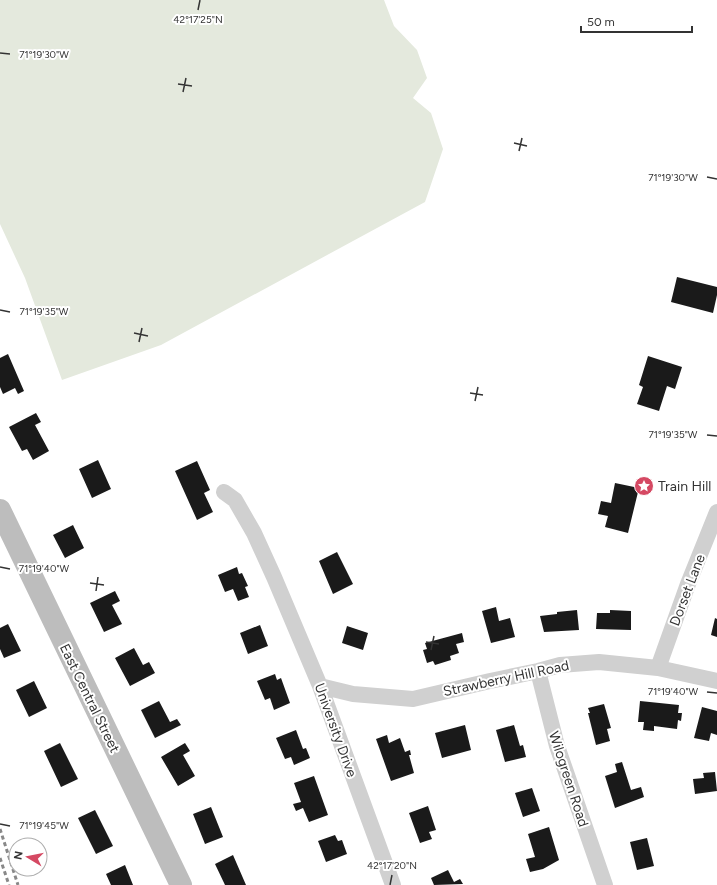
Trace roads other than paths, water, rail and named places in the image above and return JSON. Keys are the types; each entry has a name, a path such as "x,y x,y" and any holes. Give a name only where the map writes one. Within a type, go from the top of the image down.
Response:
{"main road":[{"name":"East Central Street","path":"0,510 180,885"}],"street":[{"name":"University Drive","path":"224,492 235,500 254,533 274,577 320,686 393,885"},
{"name":"Dorset Lane","path":"658,668 688,584 717,512"},
{"name":"Strawberry Hill Road","path":"320,686 352,694 413,699 560,665 599,662 658,668 717,681"},
{"name":"Wilogreen Road","path":"538,671 557,746 604,885"}],"railway":[{"path":"0,829 18,885"},
{"path":"0,858 9,885"}],"place":[{"name":"Train Hill","path":"644,486"}]}
